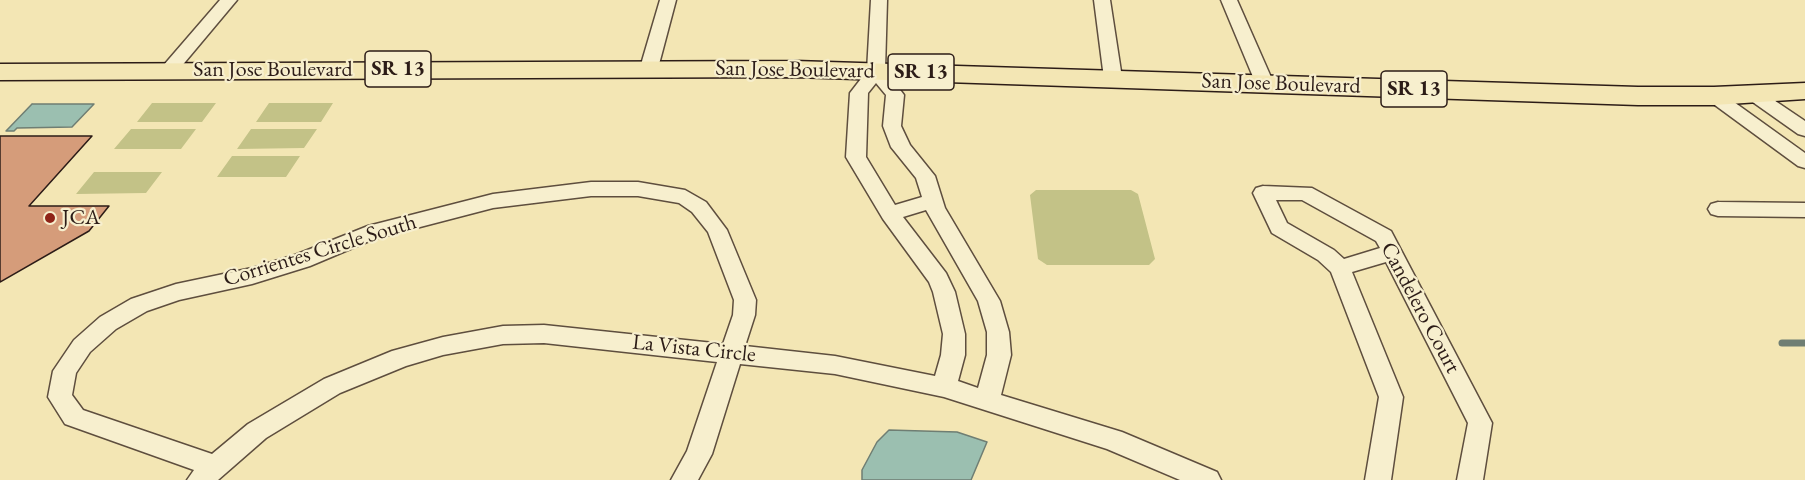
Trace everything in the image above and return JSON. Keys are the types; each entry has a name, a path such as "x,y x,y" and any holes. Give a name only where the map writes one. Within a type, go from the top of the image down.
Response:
{"main road":[{"name":"San Jose Boulevard","path":"0,72 649,68 876,71 1614,96 1714,96 1805,91"}],"street":[{"path":"169,70 229,0"},
{"path":"649,68 668,0"},
{"path":"879,0 876,71 859,93 856,157 890,214 938,279 948,306 954,334 954,355 944,387"},
{"path":"1102,0 1113,78"},
{"path":"1229,0 1265,84"},
{"path":"876,71 895,95 892,126 901,147 925,176 932,201 969,270 989,301 998,332 999,355 987,400"},
{"path":"1753,94 1805,130"},
{"path":"1714,96 1805,162"},
{"name":"Corrientes Circle South","path":"207,473 74,417 60,397 65,371 82,346 108,323 139,305 176,292 252,276 302,261 368,233 443,213 494,201 591,189 638,189 685,197 711,219 745,300 744,315 699,454 684,480"},
{"name":"Candelero Court","path":"1340,268 1326,255 1279,228 1263,193 1305,193 1384,236 1479,423 1470,480"},
{"path":"890,214 932,201"},
{"path":"1718,209 1805,210"},
{"path":"1378,480 1391,397 1340,268 1393,252"},
{"path":"938,279 969,270"},
{"name":"La Vista Circle","path":"207,473 257,431 332,386 400,358 443,346 503,335 544,334 835,364 944,387 1113,440 1209,480"}],"shaded area":[{"path":"152,103 216,103 202,122 137,122"},
{"path":"269,103 333,103 321,122 256,122"},
{"path":"32,104 94,104 72,127 17,128 14,131 6,131"},
{"path":"131,129 196,129 181,149 114,149"},
{"path":"251,129 317,129 304,148 237,149"},
{"path":"232,156 300,156 286,177 217,177"},
{"path":"94,172 162,172 146,193 76,194"},
{"path":"1036,190 1131,190 1138,194 1155,259 1149,265 1047,265 1038,259 1030,195"},
{"path":"889,430 957,432 987,442 971,480 862,480 862,470 877,442"}],"building":[{"name":"JCA","path":"0,136 92,136 29,206 109,206 89,231 0,282"}],"waterway":[{"path":"1782,343 1805,343"}],"place":[{"name":"JCA","path":"50,218"}]}
